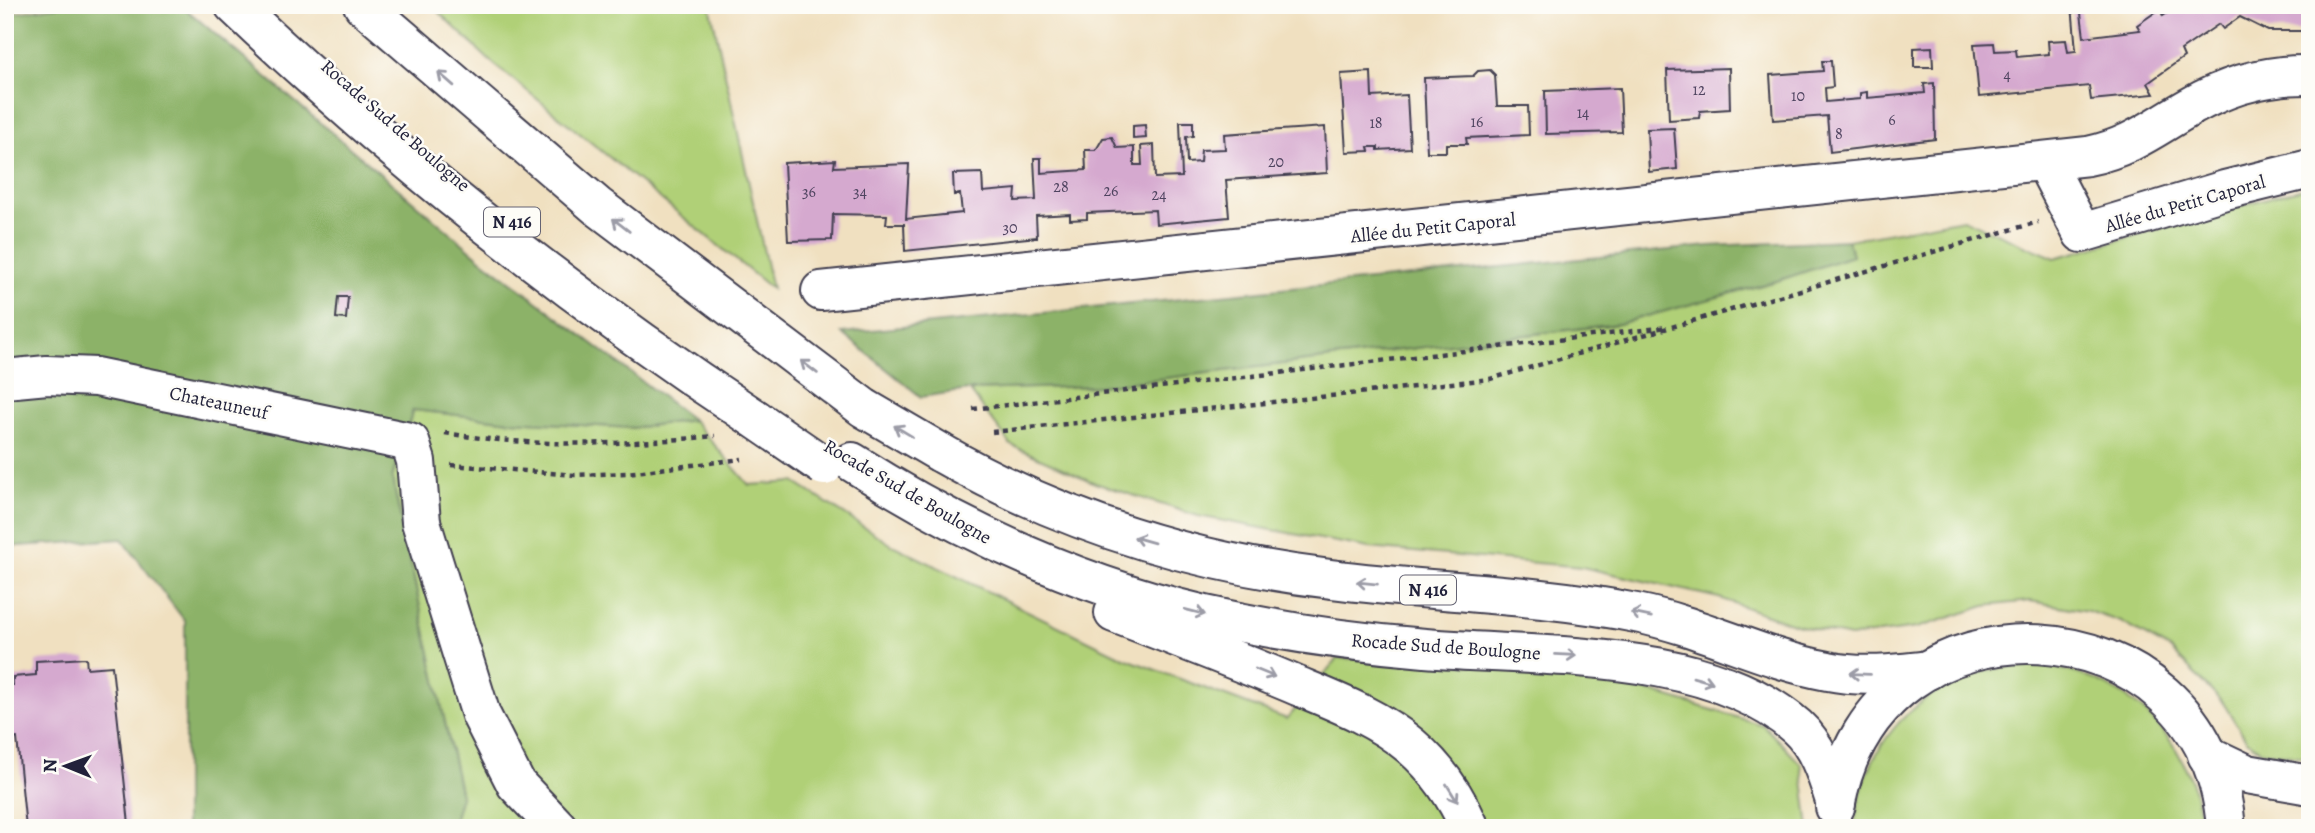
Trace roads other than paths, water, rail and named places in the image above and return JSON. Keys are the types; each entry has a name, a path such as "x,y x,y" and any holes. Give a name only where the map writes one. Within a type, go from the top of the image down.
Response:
{"main road":[{"path":"234,5 326,91 466,209 599,311 753,423 838,464 920,525 995,564 1280,678 1376,722 1410,745 1436,770 1449,787 1470,828"},
{"name":"Rocade Sud de Boulogne","path":"261,5 407,136 500,213 651,325 753,423"},
{"name":"N 416","path":"363,5 597,206 864,408 993,482 1061,513 1201,556 1328,579 1635,613 1702,631 1829,672 1862,675 1928,670"},
{"name":"Allée du Petit Caporal","path":"821,291 2045,162 2122,148 2190,107 2234,87 2275,76 2310,75"},
{"name":"Allée du Petit Caporal","path":"2310,146 2190,176 2071,214 2082,233 2225,190 2310,169"},
{"path":"2045,162 2071,214"},
{"name":"Chateauneuf","path":"5,379 47,375 96,377 411,450 421,522 481,715 516,784 558,828"},
{"name":"Rocade Sud de Boulogne","path":"838,464 992,541 1091,582 1154,602 1263,626 1363,642 1612,659 1727,687 1767,705 1800,729 1823,764 1834,816"},
{"path":"1834,816 1847,764 1868,727 1890,701 1928,670 1967,652 2009,643 2051,643 2094,653 2132,671 2166,697 2189,724 2207,755 2220,789 2226,828"},
{"path":"2207,755 2247,774 2310,785"}]}
